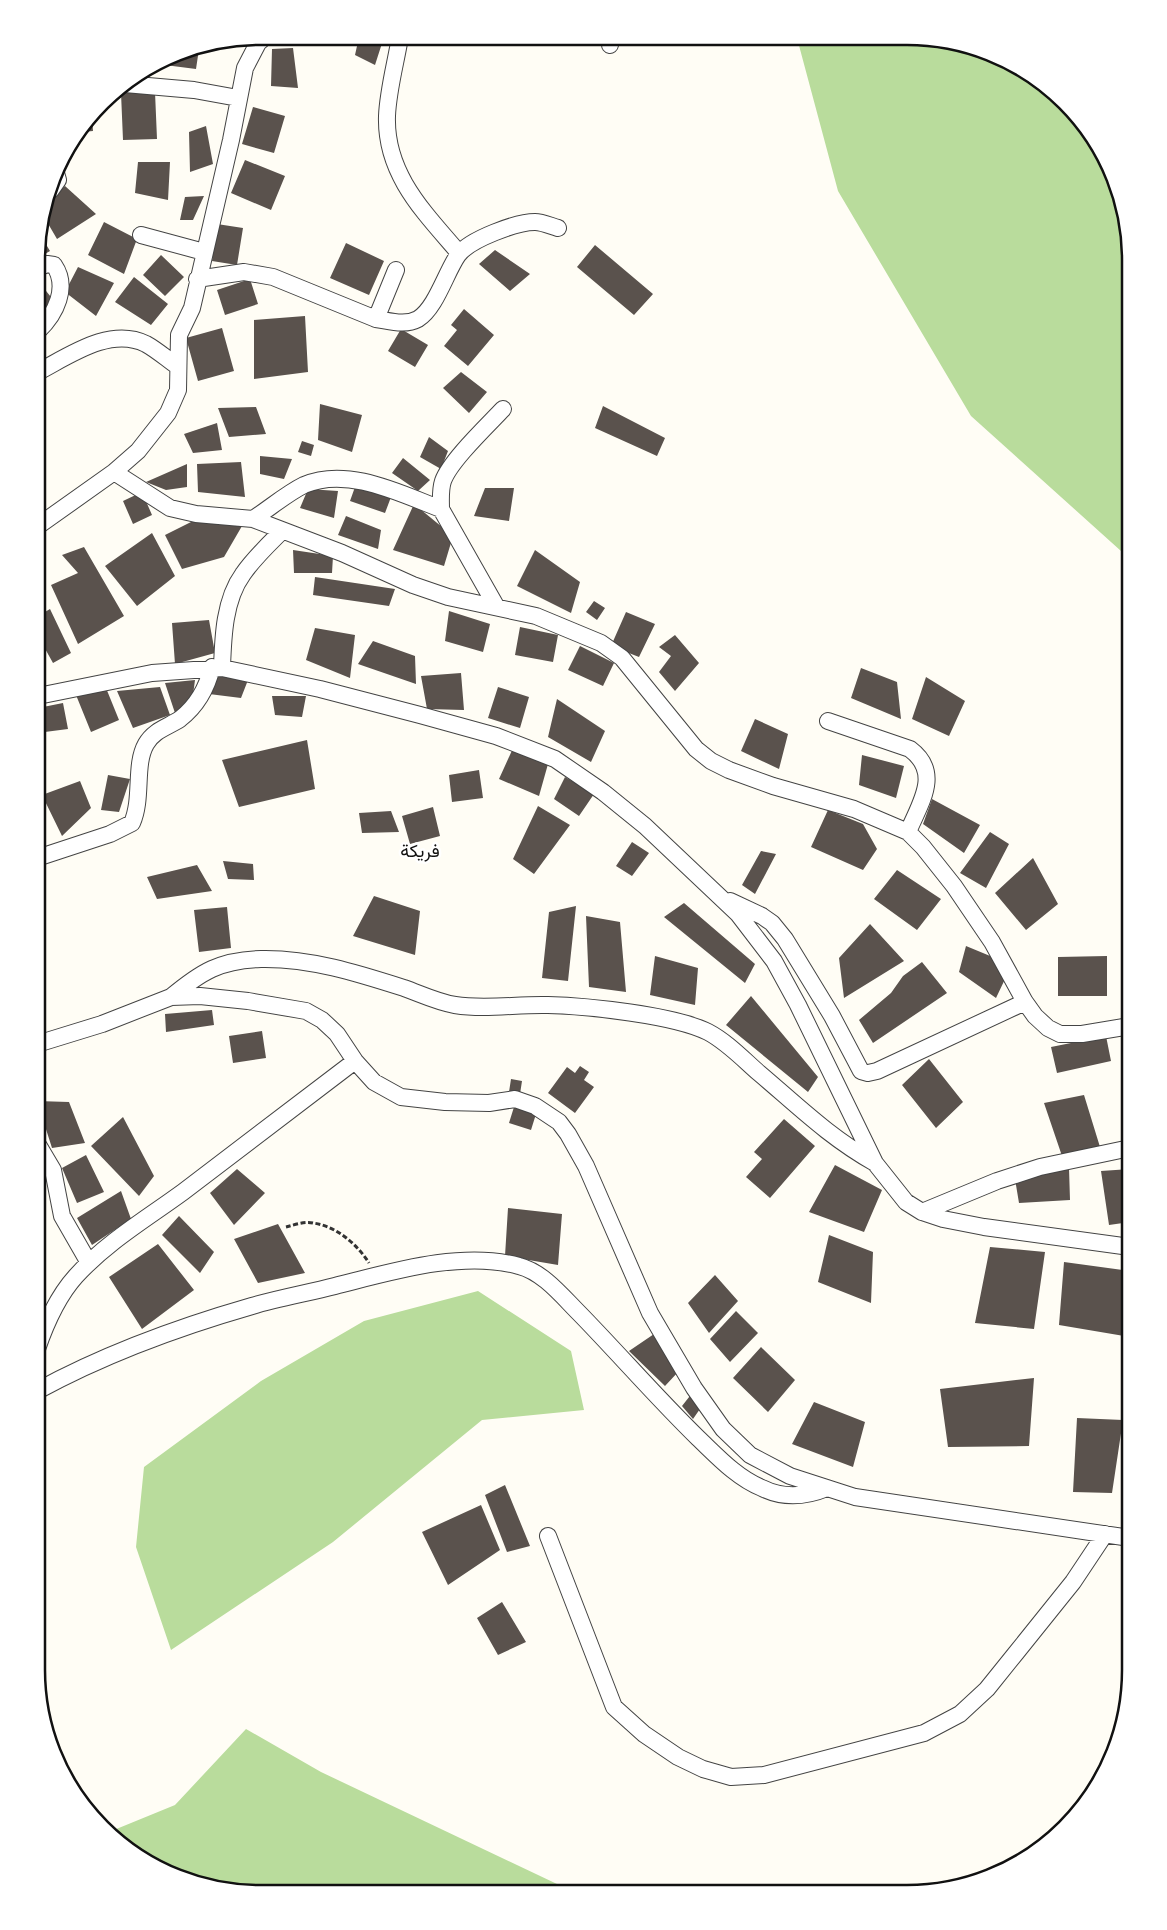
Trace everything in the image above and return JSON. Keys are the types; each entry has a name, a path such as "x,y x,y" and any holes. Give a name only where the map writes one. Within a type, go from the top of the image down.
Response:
{"street":[{"path":"45,521 114,472 138,451 168,412 178,390 177,366 180,335 192,308 197,279 231,140 245,68 257,45"},
{"path":"399,45 387,115 389,148 398,173 417,204 460,253"},
{"path":"145,79 238,98"},
{"path":"197,279 244,272 273,277 376,319 408,324 419,318 432,302 460,253 478,241 511,226 536,222 558,228"},
{"path":"141,235 204,252"},
{"path":"45,265 54,265 60,274 62,282 56,305 45,321"},
{"path":"376,319 396,270"},
{"path":"45,368 80,350 104,341 124,338 145,344 177,366"},
{"path":"496,606 441,509 443,481 450,468 503,409"},
{"path":"114,472 170,508 196,514 253,519 448,597 536,616 586,636 622,658 696,749 711,761 729,770 773,786 854,810 908,832 923,847 954,886 992,942 1025,1002 1035,1016 1048,1028 1060,1034 1082,1034 1122,1027"},
{"path":"253,519 303,486 315,482 341,480 390,489 441,509"},
{"path":"45,855 110,834 132,824 137,812 141,760 146,744 158,730 179,719 195,706 204,692 217,668 228,610 241,576 282,531"},
{"path":"45,695 128,677 217,668 320,689 496,736 555,759 603,792 645,826 738,914 774,960 875,1163 906,1202 922,1212 943,1219 984,1228 1122,1246"},
{"path":"828,721 910,749 920,756 925,767 927,786 908,832"},
{"path":"723,898 762,916 780,934 832,1016 861,1071 868,1073 877,1071 1025,1002"},
{"path":"45,1042 102,1024 171,997 205,971 225,962 259,959 296,960 356,972 456,1005 474,1007 548,1005 598,1009 690,1025 724,1042 844,1146 875,1163"},
{"path":"171,997 217,997 306,1011 322,1020 337,1034 355,1061 374,1082 401,1098 489,1103 515,1099 540,1109 559,1122 586,1166 650,1313 694,1388 723,1429 750,1455 790,1476 855,1497 1122,1537"},
{"path":"45,1327 61,1295 89,1263 108,1245 355,1061"},
{"path":"922,1212 998,1181 1040,1167 1122,1150"},
{"path":"45,1155 54,1170 62,1216 89,1263"},
{"path":"45,1387 113,1356 200,1323 253,1306 377,1275 438,1263 498,1262 520,1266 541,1277 561,1295 678,1418 743,1478 761,1488 778,1494 796,1496 811,1494 827,1488"},
{"path":"548,1536 614,1707 644,1734 678,1757 703,1769 731,1777 764,1775 924,1733 960,1714 987,1689 1073,1582 1104,1534"}],"path":[{"path":"286,1226 311,1222 333,1227 365,1256 377,1275"}],"green space":[{"path":"799,45 921,45 962,52 989,61 1026,81 1049,98 1069,118 1086,141 1106,178 1115,205 1122,246 1122,552 971,416 838,191"},
{"path":"478,1291 571,1351 584,1410 482,1420 333,1542 171,1650 136,1547 144,1467 261,1381 364,1321"},
{"path":"246,1729 321,1772 559,1885 246,1885 218,1881 191,1874 165,1863 141,1849 115,1829 175,1805"}],"building":[{"path":"357,45 381,45 375,65 355,55"},
{"path":"293,48 298,88 271,86 272,49"},
{"path":"198,54 196,69 168,65"},
{"path":"155,92 157,139 123,140 121,96 125,93"},
{"path":"253,107 285,116 274,153 242,144"},
{"path":"206,126 213,164 190,172 189,132"},
{"path":"245,160 285,176 271,210 231,193"},
{"path":"138,162 170,162 168,200 135,193"},
{"path":"65,186 96,214 57,239 48,224 55,193"},
{"path":"204,196 193,220 180,220 185,197"},
{"path":"104,222 137,239 124,274 88,255"},
{"path":"217,224 243,228 237,265 212,261"},
{"path":"45,243 50,251 45,254"},
{"path":"346,243 384,261 369,295 330,278"},
{"path":"595,245 653,294 634,315 577,267"},
{"path":"495,250 530,274 510,291 479,264"},
{"path":"161,255 184,277 165,296 143,275"},
{"path":"78,267 114,283 96,316 65,292"},
{"path":"134,277 168,304 151,325 115,302"},
{"path":"250,279 258,304 225,315 217,290"},
{"path":"45,290 55,302 45,313"},
{"path":"464,309 494,335 468,366 444,346 457,330 451,325"},
{"path":"305,316 308,372 254,379 254,320"},
{"path":"222,328 234,371 198,381 186,338"},
{"path":"401,329 428,345 415,367 388,351"},
{"path":"461,372 487,392 469,413 443,388"},
{"path":"320,404 362,415 352,452 318,440"},
{"path":"603,406 665,438 657,456 595,428"},
{"path":"256,407 266,434 229,437 218,408"},
{"path":"217,423 222,450 193,453 184,434"},
{"path":"429,437 448,451 441,469 420,457"},
{"path":"302,441 314,445 311,456 298,452"},
{"path":"260,456 292,459 284,479 260,474"},
{"path":"403,458 430,480 418,491 392,473"},
{"path":"241,462 245,497 198,492 197,464"},
{"path":"187,464 187,487 166,490 146,482"},
{"path":"355,487 391,497 385,513 350,501"},
{"path":"485,488 514,488 509,521 474,516"},
{"path":"308,489 338,491 334,518 300,508"},
{"path":"142,492 152,515 133,524 123,501"},
{"path":"414,504 453,536 444,566 393,550"},
{"path":"346,516 381,530 378,549 338,535"},
{"path":"195,520 242,526 224,557 182,569 165,535"},
{"path":"152,533 175,576 137,606 105,566"},
{"path":"84,547 124,616 78,644 51,585 78,573 62,555"},
{"path":"293,550 333,556 332,573 294,573"},
{"path":"535,550 580,582 571,613 517,586"},
{"path":"315,577 395,589 389,606 313,595"},
{"path":"594,601 605,608 597,620 586,612"},
{"path":"50,609 71,653 53,663 45,649 45,612"},
{"path":"449,611 490,624 483,652 445,641"},
{"path":"626,612 655,624 639,657 611,646"},
{"path":"209,620 215,653 175,664 172,623"},
{"path":"520,627 558,635 553,662 515,655"},
{"path":"315,628 355,635 350,678 306,660"},
{"path":"675,635 699,663 675,691 659,672 671,656 659,647"},
{"path":"373,641 415,656 416,684 358,664"},
{"path":"580,646 614,663 603,686 568,670"},
{"path":"861,668 897,682 901,719 851,698"},
{"path":"217,672 248,680 241,698 209,694"},
{"path":"461,673 464,710 427,709 421,676"},
{"path":"926,677 965,701 949,736 912,719"},
{"path":"195,680 193,695 176,716 165,683"},
{"path":"160,687 170,715 133,728 117,691"},
{"path":"498,687 529,697 520,728 488,718"},
{"path":"106,688 119,720 91,732 76,695"},
{"path":"272,696 306,696 302,717 275,715"},
{"path":"557,699 605,731 591,762 548,737"},
{"path":"63,703 68,729 45,732 45,707"},
{"path":"755,719 788,734 779,769 741,751"},
{"path":"307,740 315,789 239,807 222,760"},
{"path":"514,746 548,764 539,796 499,779"},
{"path":"862,755 904,766 896,798 859,785"},
{"path":"479,770 483,798 452,802 449,775"},
{"path":"108,775 130,779 119,812 101,810"},
{"path":"565,777 594,794 579,816 554,799"},
{"path":"80,781 91,808 62,836 45,801 45,794"},
{"path":"932,799 980,825 964,853 923,824"},
{"path":"538,806 570,825 534,874 513,859"},
{"path":"433,807 440,836 410,844 402,816"},
{"path":"828,810 863,824 877,849 863,870 811,847"},
{"path":"391,811 399,832 362,833 359,813"},
{"path":"990,832 1009,844 986,888 960,873"},
{"path":"632,842 649,853 632,876 616,866"},
{"path":"761,851 776,854 755,894 742,885"},
{"path":"1033,858 1058,904 1026,930 995,893"},
{"path":"223,861 253,864 254,880 228,879"},
{"path":"197,865 212,891 157,899 147,877"},
{"path":"897,870 941,899 917,930 874,899"},
{"path":"374,896 420,911 415,955 353,936"},
{"path":"684,903 755,964 745,983 664,917"},
{"path":"576,906 568,981 542,978 549,912"},
{"path":"227,907 231,948 199,952 194,910"},
{"path":"586,916 620,922 626,992 589,987"},
{"path":"870,924 904,961 844,998 839,958"},
{"path":"966,946 995,958 1006,977 996,998 959,972"},
{"path":"655,956 698,968 695,1005 650,995"},
{"path":"1107,956 1107,996 1058,996 1058,957"},
{"path":"922,962 947,993 873,1043 859,1020 891,993 903,976"},
{"path":"751,996 818,1077 808,1092 726,1025"},
{"path":"212,1010 214,1025 166,1032 165,1014"},
{"path":"262,1031 266,1058 233,1063 229,1036"},
{"path":"1106,1036 1111,1061 1057,1073 1051,1047"},
{"path":"929,1059 963,1102 936,1128 902,1085"},
{"path":"580,1066 589,1072 584,1080 594,1087 575,1113 548,1093 567,1067 575,1073"},
{"path":"511,1079 522,1081 520,1094 509,1092"},
{"path":"1084,1095 1100,1147 1062,1156 1044,1103"},
{"path":"45,1101 69,1102 85,1143 52,1148 45,1126"},
{"path":"514,1107 536,1114 531,1130 509,1123"},
{"path":"123,1117 154,1176 139,1196 91,1146"},
{"path":"784,1119 815,1146 770,1198 746,1177 762,1159 754,1152"},
{"path":"86,1155 104,1192 77,1203 62,1168"},
{"path":"835,1165 882,1190 864,1232 809,1212"},
{"path":"1069,1168 1070,1200 1019,1203 1015,1179"},
{"path":"237,1169 265,1193 234,1225 210,1193"},
{"path":"1122,1170 1122,1223 1109,1225 1101,1171"},
{"path":"121,1191 131,1219 92,1245 77,1218"},
{"path":"508,1208 562,1214 558,1265 505,1256"},
{"path":"179,1216 214,1252 200,1273 162,1235"},
{"path":"278,1224 305,1273 258,1283 234,1239"},
{"path":"829,1235 873,1252 871,1303 818,1282"},
{"path":"158,1244 194,1290 142,1329 109,1277"},
{"path":"990,1247 1045,1252 1034,1329 975,1323"},
{"path":"1064,1262 1122,1270 1122,1336 1059,1325"},
{"path":"715,1275 738,1301 709,1333 688,1303"},
{"path":"736,1311 758,1333 730,1362 710,1339"},
{"path":"657,1332 679,1371 665,1386 629,1351"},
{"path":"761,1347 795,1380 768,1412 733,1378"},
{"path":"1034,1378 1029,1446 948,1447 940,1389"},
{"path":"693,1392 702,1406 693,1419 682,1406"},
{"path":"814,1402 865,1422 853,1467 792,1444"},
{"path":"1077,1418 1122,1420 1112,1493 1073,1492"},
{"path":"505,1485 530,1546 507,1552 485,1495"},
{"path":"481,1505 500,1550 448,1585 422,1532"},
{"path":"502,1602 526,1642 498,1655 477,1618"}],"district":[{"name":"فريكة","path":"420,850"}]}
